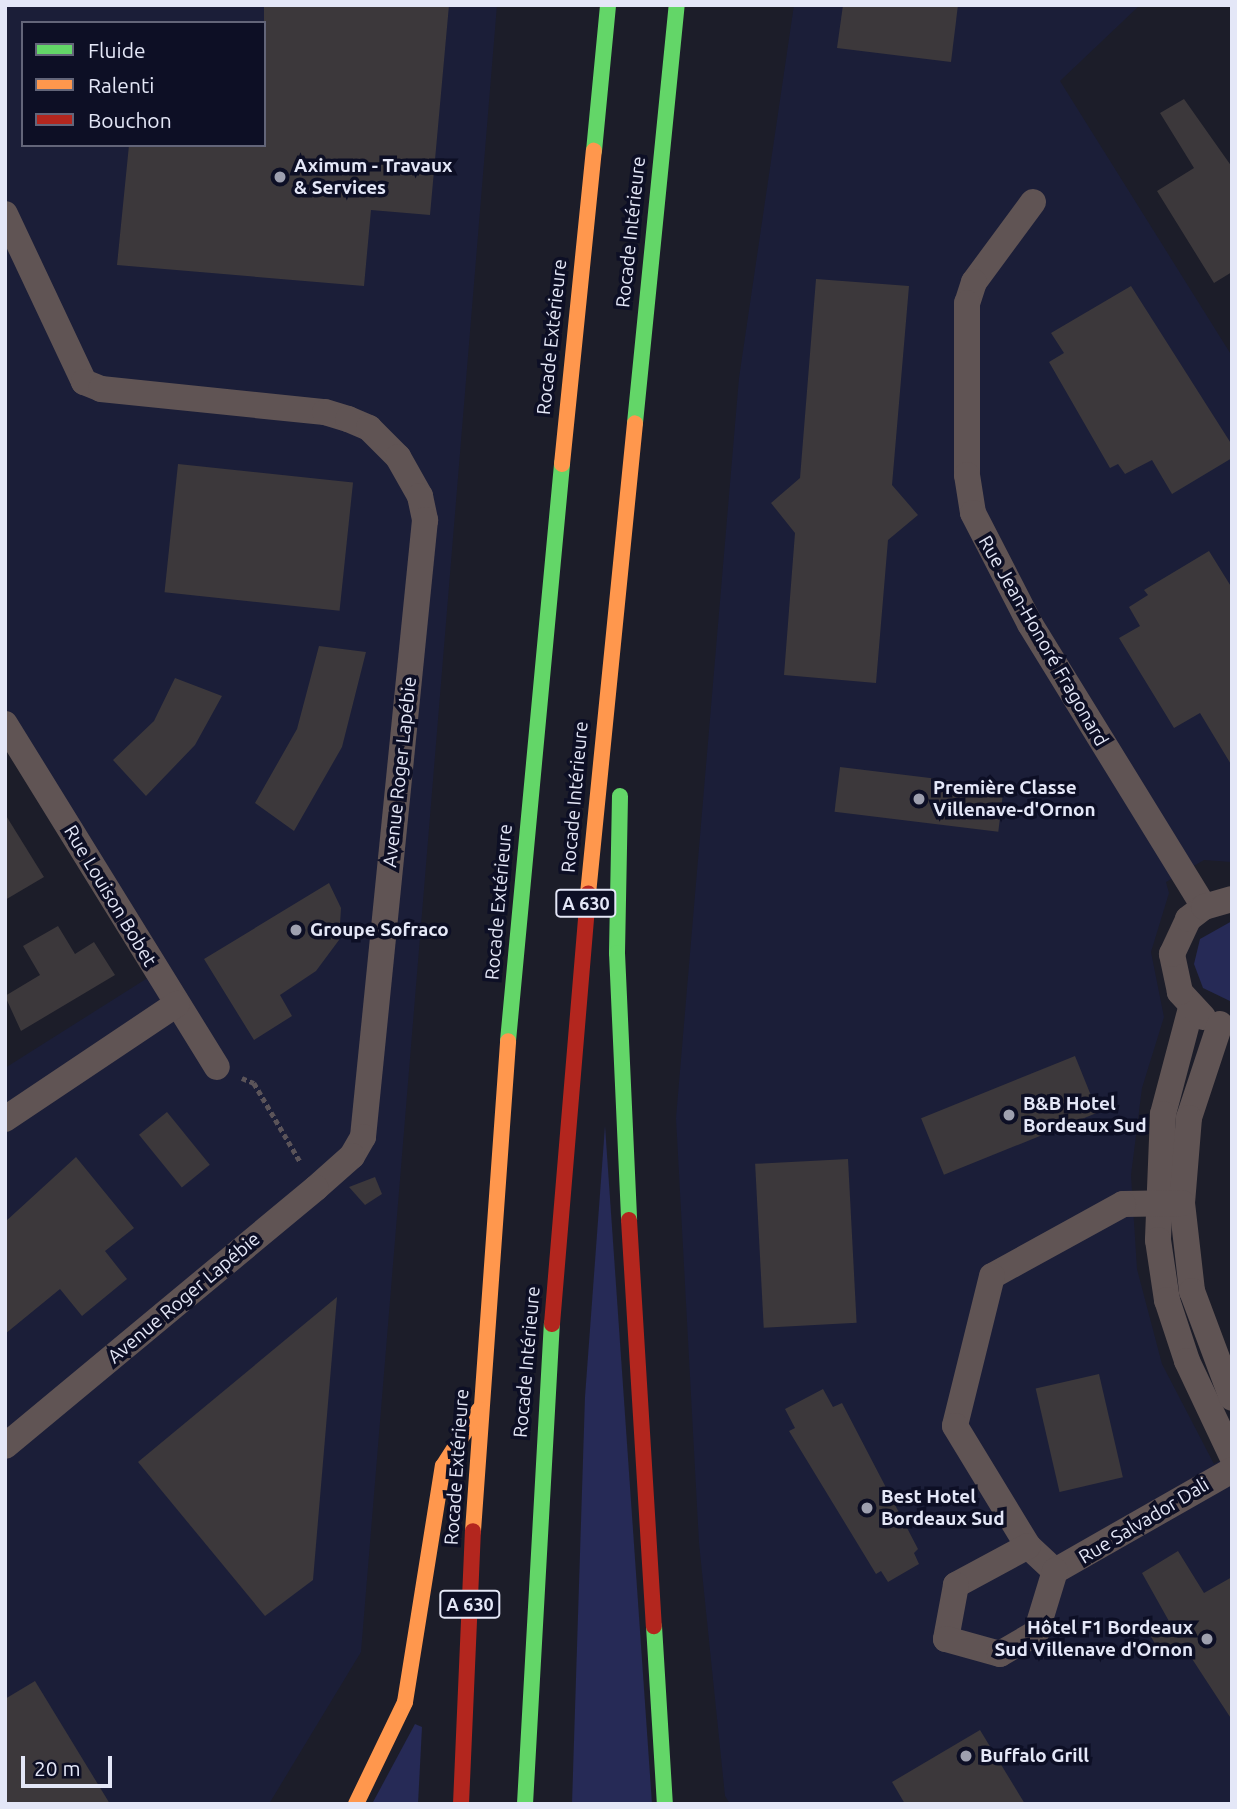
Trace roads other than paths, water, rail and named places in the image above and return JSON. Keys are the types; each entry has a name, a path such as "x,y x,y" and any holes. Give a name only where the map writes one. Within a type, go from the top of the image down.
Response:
{"highway":[{"name":"Rocade Extérieure","path":"461,1804 482,1405 516,938 608,5"},
{"name":"Rocade Intérieure","path":"525,1804 539,1481 626,480 677,5"},
{"path":"626,480 617,953 624,1147 664,1804"},
{"path":"356,1804 405,1702 443,1466 482,1405"}],"street":[{"name":"Rue Jean-Honoré Fragonard","path":"1033,202 974,282 967,303 967,475 973,513 1030,624 1204,907"},
{"name":"Avenue Roger Lapébie","path":"5,214 84,382 101,389 325,412 348,419 384,440 420,496 425,520 366,1118 352,1156 5,1446"},
{"name":"Rue Louison Bobet","path":"5,724 14,759 216,1067"},
{"path":"1232,899 1204,907 1188,919 1172,954 1180,992 1191,1008 1226,1024 1189,1118 1182,1203 1192,1291 1232,1398"},
{"path":"5,1119 177,1004"},
{"path":"1191,1008 1163,1114 1156,1203 1167,1300 1187,1362 1232,1456"},
{"name":"Rue Salvador Dali","path":"1055,1571 1027,1546 956,1426 992,1276 1095,1216 1123,1205 1182,1203"},
{"name":"Rue Salvador Dali","path":"1027,1546 957,1585 946,1639 1000,1654 1036,1633 1055,1571 1232,1470"}],"place":[{"name":"Aximum - Travaux & Services","path":"280,177"},
{"name":"Première Classe Villenave-d'Ornon","path":"919,799"},
{"name":"Groupe Sofraco","path":"296,930"},
{"name":"B&B Hotel Bordeaux Sud","path":"1009,1115"},
{"name":"Best Hotel Bordeaux Sud","path":"867,1508"},
{"name":"Hôtel F1 Bordeaux Sud Villenave d'Ornon","path":"1207,1639"},
{"name":"Buffalo Grill","path":"966,1756"}]}
